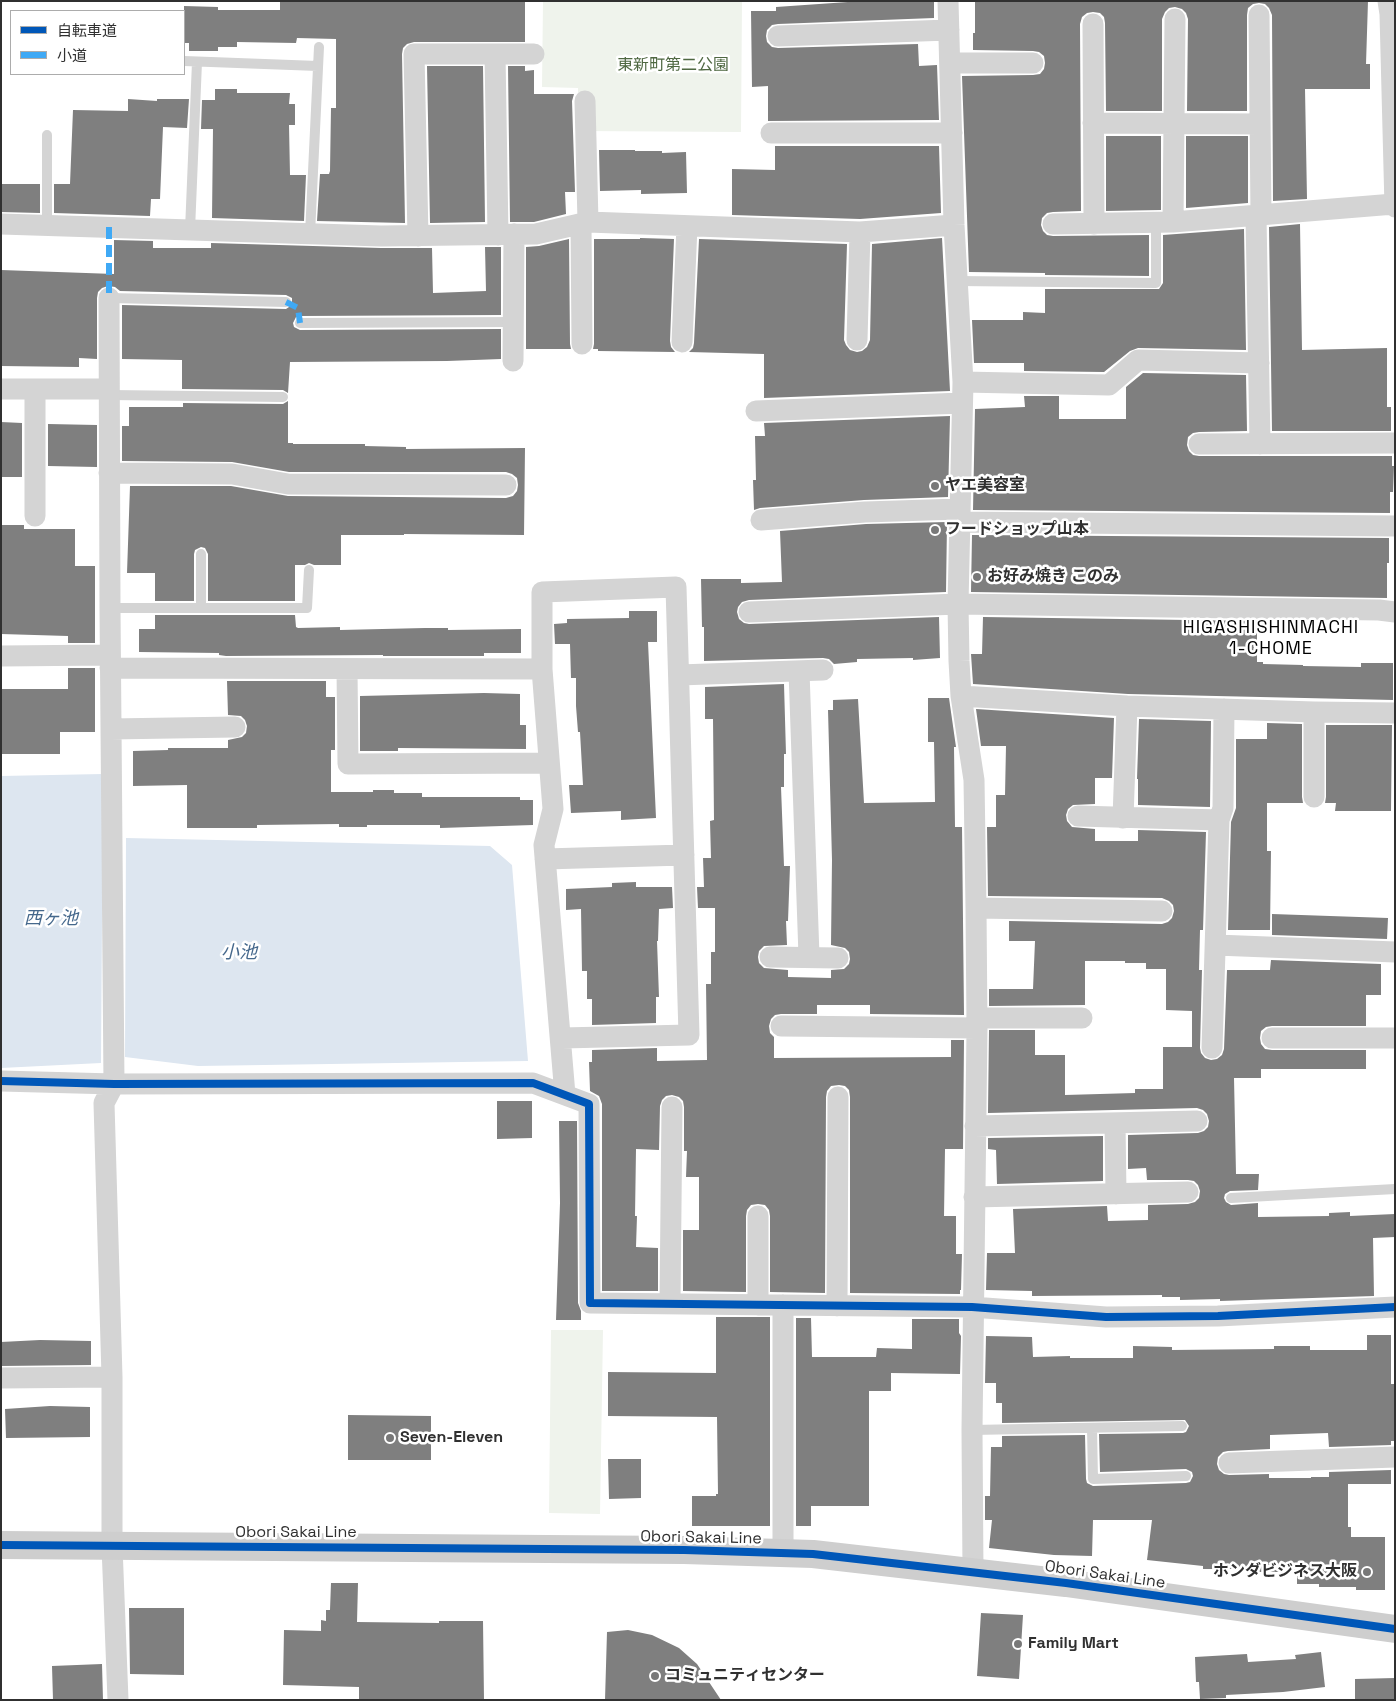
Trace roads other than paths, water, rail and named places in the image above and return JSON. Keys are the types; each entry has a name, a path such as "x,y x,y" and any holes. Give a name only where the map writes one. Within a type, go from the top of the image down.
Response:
{"main road":[{"name":"Obori Sakai Line","path":"1,1545 665,1550 813,1554 1066,1583 1395,1629"}],"street":[{"path":"948,1 954,225 963,382 958,604 961,696 974,780 977,1023 972,1307 973,1573"},
{"path":"1388,1 1390,14 1395,208"},
{"path":"1259,15 1260,444"},
{"path":"1165,223 1174,124 1175,19"},
{"path":"1093,24 1094,224"},
{"path":"778,36 949,30"},
{"path":"418,236 414,54 534,54"},
{"path":"495,54 506,234 514,322 513,361"},
{"path":"950,63 1034,63"},
{"path":"582,344 585,100"},
{"path":"1093,123 1260,124"},
{"path":"772,133 952,133"},
{"path":"1053,224 1165,223 1394,204"},
{"path":"1,224 418,236 536,234 584,223 860,232 954,225"},
{"path":"682,342 686,226"},
{"path":"857,340 860,232"},
{"path":"110,298 110,662 114,1084 104,1103 112,1377 112,1546 118,1700"},
{"path":"963,382 1109,385 1138,360 1259,363"},
{"path":"1,389 109,392"},
{"path":"35,389 35,516"},
{"path":"756,411 962,403"},
{"path":"1199,444 1395,443"},
{"path":"110,473 232,474 288,484 506,485"},
{"path":"761,520 865,512 1395,526"},
{"path":"562,1038 690,1035 676,587 542,592 542,669 553,809 544,845 566,1095"},
{"path":"749,612 958,604 1395,612"},
{"path":"1,656 110,662 347,669 542,669"},
{"path":"347,669 348,764 549,763"},
{"path":"679,675 823,670"},
{"path":"799,671 809,956"},
{"path":"961,696 1127,706 1395,713"},
{"path":"1124,818 1127,706"},
{"path":"1212,1048 1219,820 1223,808 1224,709"},
{"path":"1314,712 1314,797"},
{"path":"111,729 235,728"},
{"path":"1078,816 1219,820"},
{"path":"545,859 684,856"},
{"path":"976,908 1162,911"},
{"path":"1216,946 1395,952"},
{"path":"770,957 809,956 838,958"},
{"path":"781,1026 977,1023 1082,1018"},
{"path":"1272,1038 1395,1038"},
{"path":"1,1081 114,1084 533,1083 566,1095 589,1104 590,1303 972,1307 1106,1317 1218,1316 1395,1308"},
{"path":"836,1306 838,1097"},
{"path":"670,1304 672,1107"},
{"path":"975,1126 1197,1121"},
{"path":"1116,1123 1116,1194"},
{"path":"974,1197 1188,1192"},
{"path":"758,1216 758,1305"},
{"path":"783,1305 783,1553"},
{"path":"1,1378 112,1377"},
{"path":"1229,1463 1395,1457"}],"lane":[{"path":"310,234 319,47"},
{"path":"185,61 318,66"},
{"path":"190,230 196,62"},
{"path":"47,135 47,225"},
{"path":"957,280 1156,283 1165,223"},
{"path":"110,298 286,302"},
{"path":"300,323 514,322"},
{"path":"109,392 283,397"},
{"path":"201,554 201,608"},
{"path":"110,608 308,608 309,570"},
{"path":"1232,1198 1395,1190"},
{"path":"972,1430 1182,1426"},
{"path":"1092,1428 1093,1479 1186,1476"}],"water":[{"name":"西ヶ池","path":"103,774 101,1063 1,1068 1,776"},
{"name":"小池","path":"126,838 490,846 512,865 528,1061 198,1066 125,1057"}],"place":[{"name":"ヤエ美容室","path":"935,486"},
{"name":"フードショップ山本","path":"935,530"},
{"name":"お好み焼き このみ","path":"977,577"},
{"name":"Seven-Eleven","path":"390,1438"},
{"name":"ホンダビジネス大阪","path":"1367,1572"},
{"name":"Family Mart","path":"1018,1644"},
{"name":"コミュニティセンター","path":"655,1676"}],"district":[{"name":"HIGASHISHINMACHI 1-CHOME","path":"1271,638"}],"park label":[{"name":"東新町第二公園","path":"673,66"}]}
